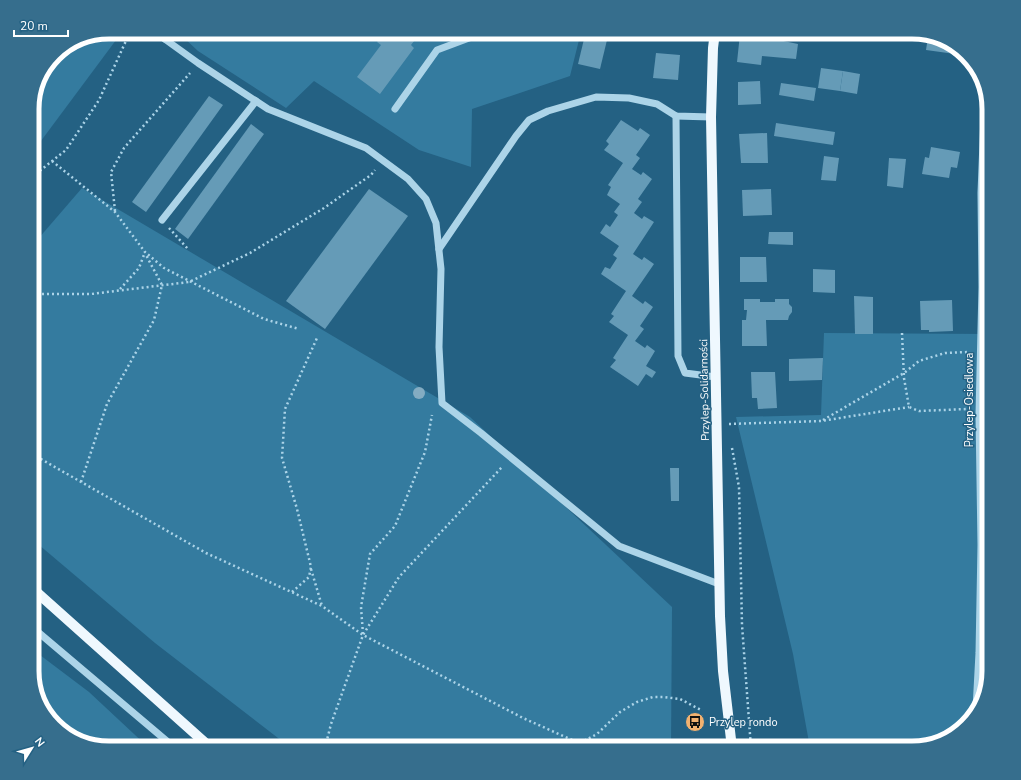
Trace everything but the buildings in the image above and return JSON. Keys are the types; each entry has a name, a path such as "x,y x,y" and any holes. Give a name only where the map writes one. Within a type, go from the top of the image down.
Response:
{"main road":[{"name":"Przylep-Solidarności","path":"714,39 711,117 719,584 723,671 731,741"},
{"path":"39,594 203,741"}],"street":[{"path":"165,39 198,63 268,109 366,148 408,179 426,199 436,223 441,269 439,347 442,403 482,433 619,546 719,584"},
{"path":"395,109 437,50 466,39"},
{"path":"439,249 516,136 529,120 548,111 596,97 629,98 657,104 676,116 711,117"},
{"path":"162,220 256,101"},
{"path":"676,116 678,356 685,373 716,377"},
{"name":"Przylep-Osiedlowa","path":"977,697 981,545 980,352 982,168"},
{"path":"39,632 167,741"}],"path":[{"path":"39,171 66,150 99,100 127,39"},
{"path":"115,212 111,172 124,148 198,63"},
{"path":"52,161 115,212 145,252 162,285 154,320 108,404 81,482"},
{"path":"39,294 91,294 189,282 250,252 324,208 371,175 384,162"},
{"path":"162,220 188,248"},
{"path":"145,252 164,268 189,282 264,319 299,329"},
{"path":"119,290 139,268 145,252"},
{"path":"902,333 904,373 909,407"},
{"path":"317,338 285,409 282,458 297,509 310,567 322,606"},
{"path":"821,421 904,373 919,361 945,353 980,352"},
{"path":"729,424 821,421 909,407 919,411 980,408"},
{"path":"363,635 361,607 370,554 395,526 425,452 432,415"},
{"path":"732,446 739,487 742,625 751,741"},
{"path":"39,458 206,553 322,606 363,635 523,718 575,741"},
{"path":"326,741 363,635 399,577 428,548 502,467"},
{"path":"292,592 309,577 310,567"},
{"path":"584,741 597,734 620,712 637,702 653,697 680,699 701,710"}],"shaded area":[{"path":"117,39 39,144 39,105 41,91 51,70 63,56 82,44 96,40"},
{"path":"185,39 579,39 570,76 472,109 471,167 419,150 314,81 286,108 198,51"},
{"path":"82,188 470,417 672,607 671,741 282,741 155,643 39,545 39,238"},
{"path":"824,333 982,334 981,684 975,702 967,714 958,724 943,734 925,740 912,741 809,741 793,654 736,417 821,415"},
{"path":"39,654 89,692 142,741 96,740 78,734 63,724 56,717 44,698 39,675"}],"place":[{"name":"Przylep rondo","path":"695,722"}]}
